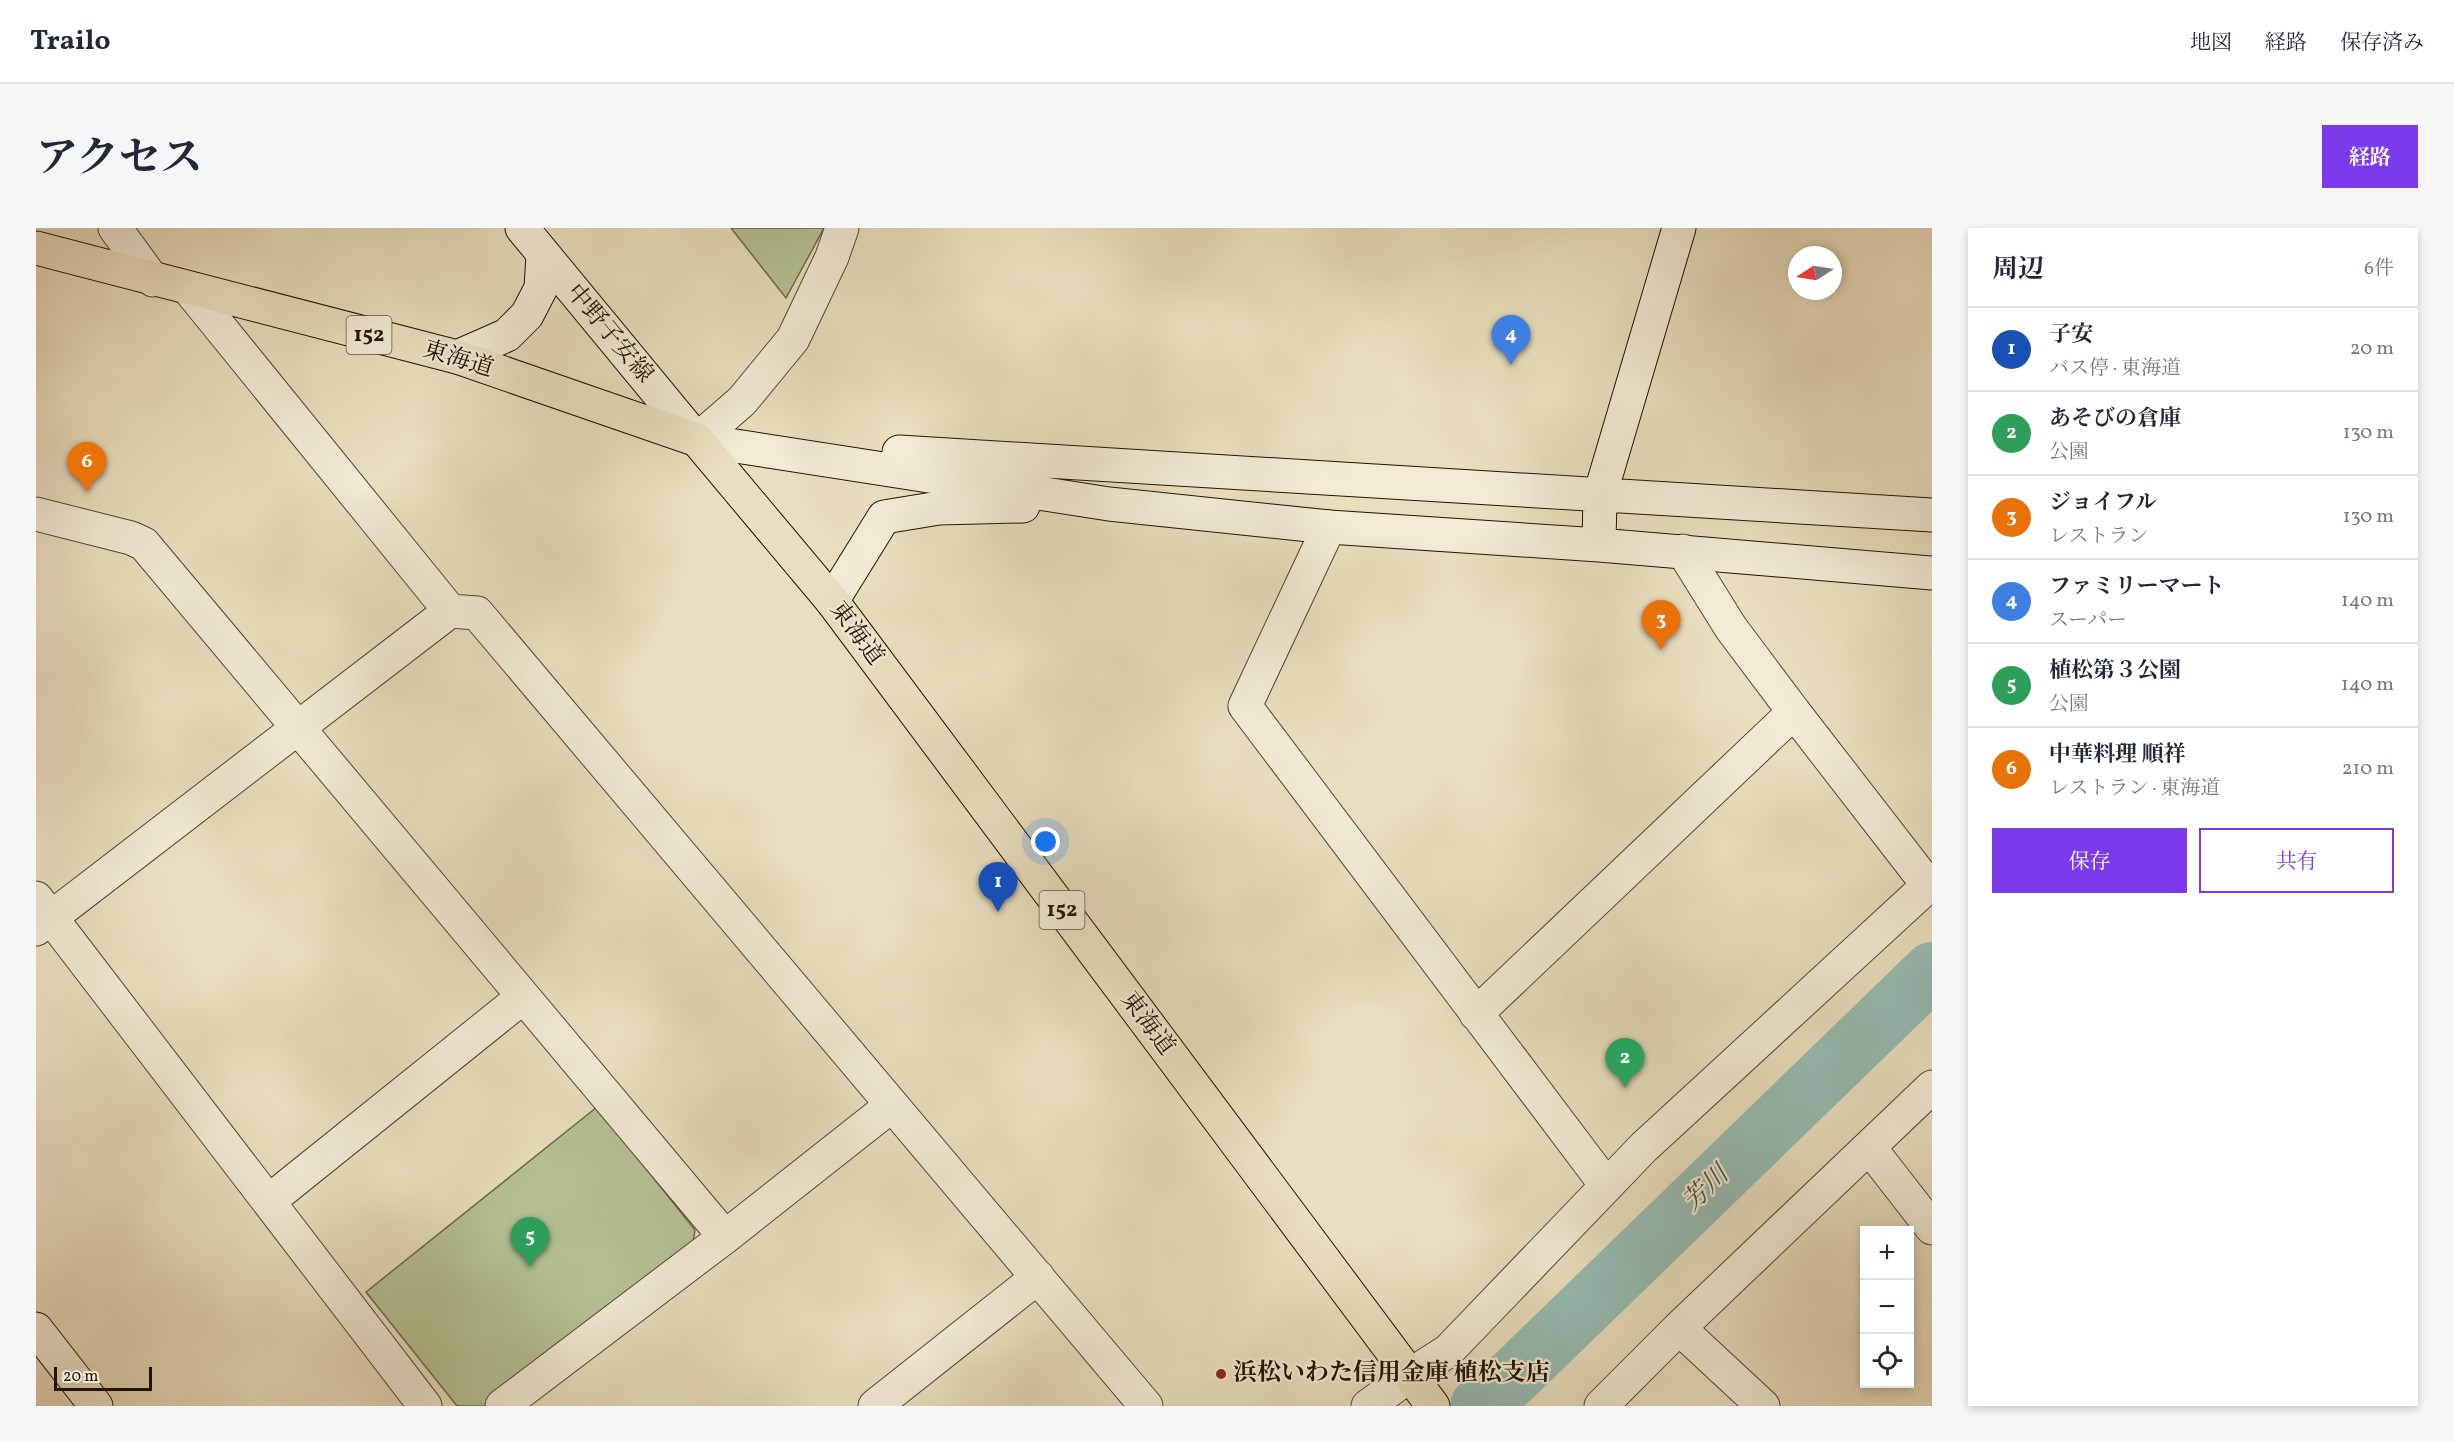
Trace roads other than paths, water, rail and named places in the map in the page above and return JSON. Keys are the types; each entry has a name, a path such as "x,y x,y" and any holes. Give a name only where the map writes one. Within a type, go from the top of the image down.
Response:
{"highway":[{"name":"東海道","path":"36,248 456,357 697,440 832,601 1420,1390"}],"street":[{"path":"115,228 153,280"},
{"name":"中野子安線","path":"522,228 697,440"},
{"path":"697,440 742,400 793,339 832,256 842,228"},
{"path":"1599,545 1600,495 1679,228"},
{"path":"456,357 507,335 527,315 541,288 543,254"},
{"path":"188,288 450,611"},
{"path":"697,440 1932,515"},
{"path":"697,440 1109,504 1329,527 1683,551 1932,573"},
{"path":"832,601 884,517 939,507 1109,504"},
{"path":"36,514 131,538 144,544 725,1238"},
{"path":"1329,527 1245,706 1606,1185"},
{"path":"1368,1406 1420,1390 1448,1351 1644,1147 1930,884 1794,712 1731,628 1683,551"},
{"path":"425,1406 269,1201 41,915 299,728 450,611 477,613 1146,1406"},
{"path":"1476,1014 1794,712"},
{"path":"269,1201 523,997"},
{"path":"1601,1406 1679,1328 1932,1087"},
{"path":"502,1406 725,1238 891,1106"},
{"path":"1869,1147 1932,1228"},
{"path":"875,1406 1038,1277"},
{"path":"1679,1328 1763,1406"},
{"path":"36,1329 96,1406"}],"waterway":[{"name":"芳川","path":"1479,1406 1512,1378 1932,971"}],"place":[{"name":"ファミリーマート","path":"1511,365"},
{"name":"中華料理 順祥","path":"87,492"},
{"name":"ジョイフル","path":"1661,650"},
{"name":"子安","path":"998,912"},
{"name":"あそびの倉庫","path":"1625,1088"},
{"name":"植松第３公園","path":"530,1267"},
{"name":"浜松いわた信用金庫 植松支店","path":"1221,1374"}]}
